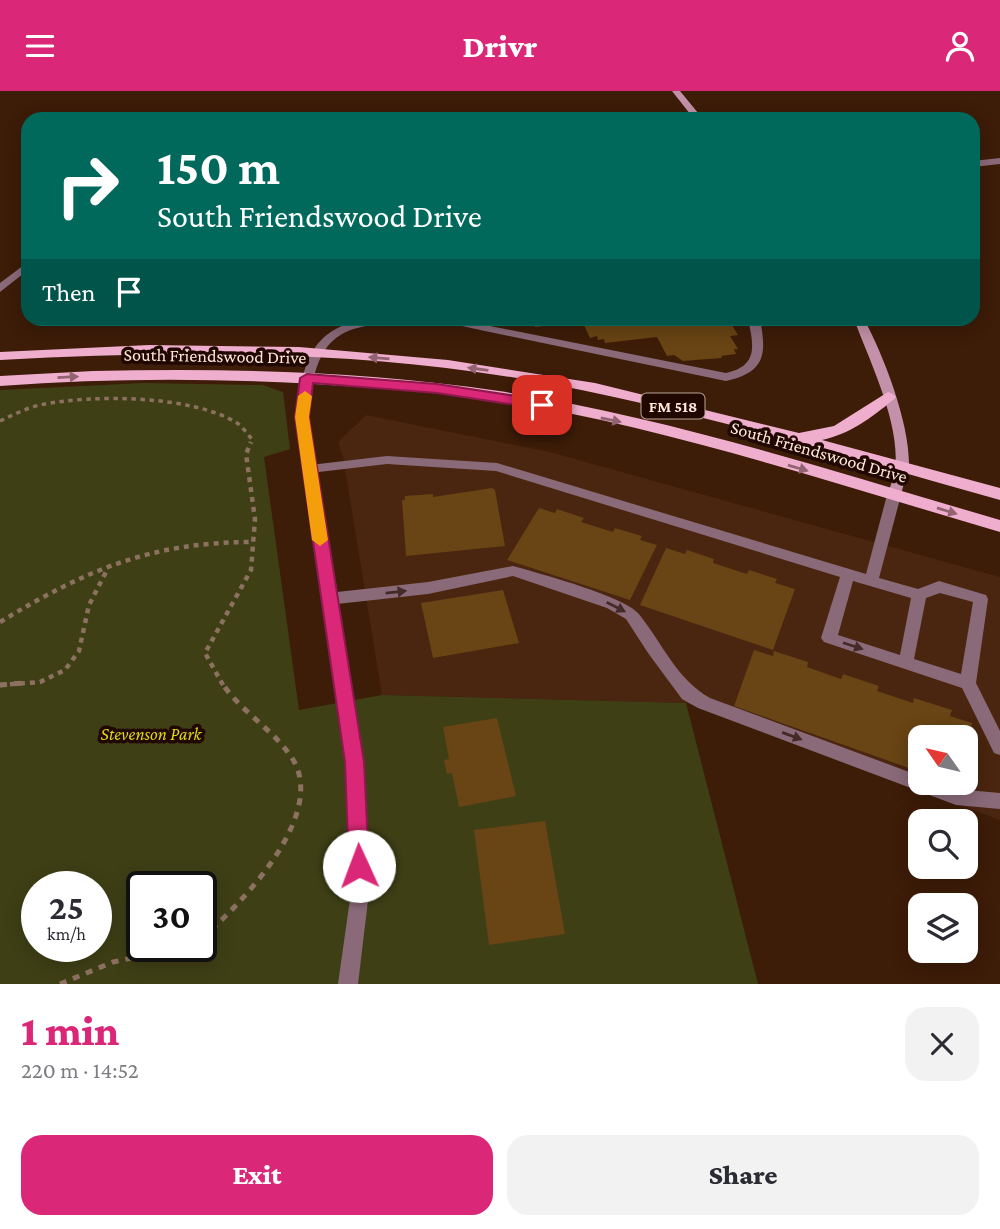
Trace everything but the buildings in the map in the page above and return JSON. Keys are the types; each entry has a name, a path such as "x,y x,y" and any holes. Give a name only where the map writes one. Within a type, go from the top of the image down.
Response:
{"main road":[{"path":"676,91 693,112"},
{"path":"862,326 879,364 902,467 894,495"},
{"name":"South Friendswood Drive","path":"0,356 135,348 317,353 440,364 580,386 788,436 1000,494"},
{"name":"South Friendswood Drive","path":"0,381 142,374 307,378 517,399 644,427 1000,526"},
{"path":"788,436 830,435 843,430 888,397"}],"street":[{"path":"980,163 1000,161"},
{"path":"0,289 21,271"},
{"path":"345,326 325,338 317,353 307,378 302,417 355,762 360,892 348,984"},
{"path":"476,326 726,377 747,373 754,367 757,356 755,326"},
{"path":"310,469 387,460 498,467 919,595 939,587 981,599 968,683 1000,748"},
{"path":"872,581 894,495"},
{"path":"328,599 428,588 513,571 612,604 631,615 688,694 704,703 956,797 1000,801"},
{"path":"848,573 829,638 968,683"},
{"path":"906,662 919,595"}],"path":[{"path":"0,421 43,404 111,398 141,399 232,419 248,429 252,439 246,454 255,519 251,570 205,653 229,693 296,764 300,804 276,859 217,926"},
{"path":"0,622 32,602 109,565 167,548 253,542"},
{"path":"0,685 40,682 65,670 79,651 89,605 109,565"},
{"path":"60,984 126,959"}],"shaded area":[{"path":"366,415 550,452 1000,577 1000,820 978,812 978,809 970,809 933,795 978,795 978,725 908,725 908,786 686,703 382,695 343,457 338,442"}],"green space":[{"name":"Stevenson Park","path":"143,383 263,385 283,392 290,449 264,457 299,710 382,695 686,703 758,984 0,984 0,390"}],"slow traffic":[{"path":"305,396 302,417 320,540"}],"route":[{"path":"359,866 355,762 302,417 307,378 437,389 517,399 542,405"}]}
